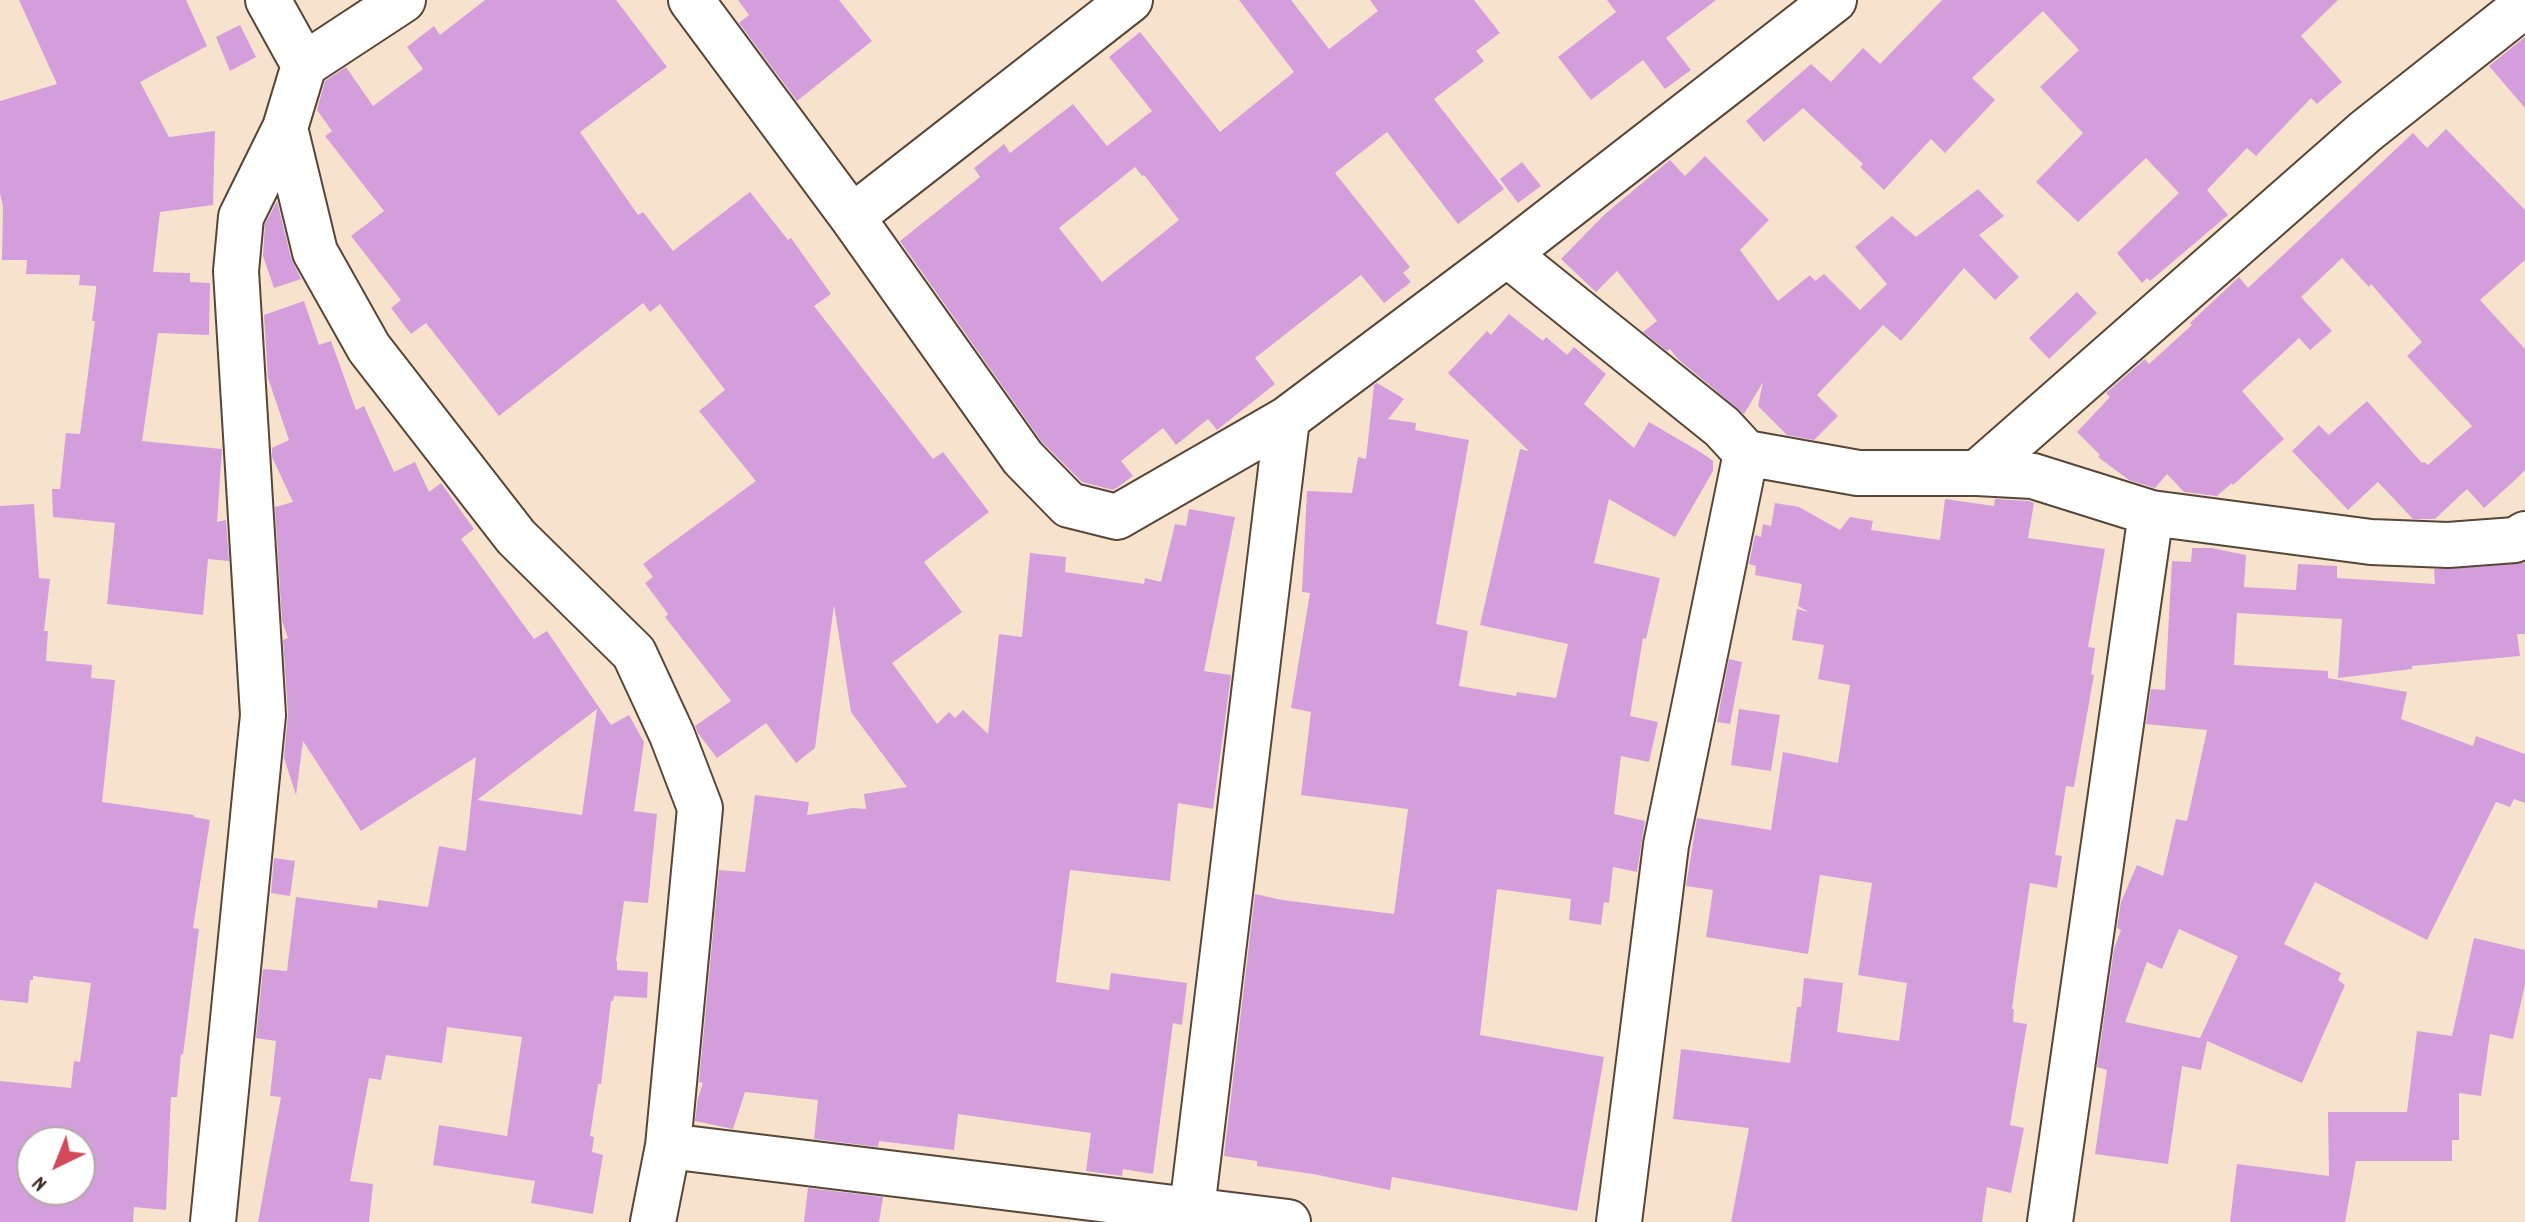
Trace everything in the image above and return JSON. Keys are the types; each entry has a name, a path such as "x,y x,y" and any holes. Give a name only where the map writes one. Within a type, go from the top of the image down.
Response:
{"street":[{"path":"268,0 304,65"},
{"path":"213,1222 263,715 236,271 241,217 285,128 304,65 403,0"},
{"path":"691,0 852,217 1023,458 1069,505 1117,517 1287,419 1507,254 1834,0"},
{"path":"852,217 1130,0"},
{"path":"1977,473 2366,131 2525,5"},
{"path":"285,128 315,252 369,348 516,537 634,653 672,735 700,808 668,1146 653,1222"},
{"path":"1507,254 1722,427 1746,453 1858,473 2033,476 2151,513 2371,542 2448,545 2515,540 2525,534"},
{"path":"1192,1209 1287,419"},
{"path":"1619,1222 1666,845 1746,453"},
{"path":"2050,1222 2151,513"},
{"path":"668,1146 1288,1222"}],"building":[{"path":"19,0 186,0 207,46 140,82 169,137 215,131 213,205 160,212 153,272 190,273 190,282 210,283 209,335 158,333 142,441 222,449 217,522 226,520 229,561 208,559 203,615 107,604 115,523 53,517 52,489 60,489 66,433 80,434 95,321 92,321 96,286 79,285 80,275 26,274 27,260 2,260 0,101 57,84"},
{"path":"485,0 616,0 667,67 580,132 638,215 643,212 673,251 750,192 788,240 791,238 831,294 814,306 933,459 943,452 989,512 924,562 962,612 892,663 937,724 949,712 955,718 963,710 988,734 999,634 1022,637 1030,553 1066,557 1065,572 1144,584 1145,578 1161,582 1175,524 1186,526 1189,509 1235,517 1204,671 1231,675 1213,809 1178,803 1170,881 1070,870 1056,982 1109,990 1111,973 1187,983 1182,1025 1173,1023 1153,1174 1123,1169 1122,1176 1086,1171 1091,1133 958,1114 954,1150 879,1141 878,1147 814,1139 818,1100 745,1092 733,1129 695,1121 703,1083 699,1082 719,870 745,872 755,795 809,802 807,815 866,809 864,794 907,787 851,712 834,605 815,748 796,763 766,723 717,758 698,733 695,726 731,701 665,617 668,614 645,583 653,577 643,564 756,481 699,411 725,390 660,304 650,312 643,303 499,416 426,323 411,334 391,308 401,300 351,236 384,211 325,136 332,131 317,110 325,81 346,67 373,106 423,69 407,47 434,26 440,35"},
{"path":"738,0 839,0 872,41 797,101 739,23 749,15"},
{"path":"1239,0 1291,0 1329,49 1378,11 1370,0 1474,0 1500,33 1476,51 1484,61 1434,99 1504,189 1458,224 1387,132 1335,173 1410,267 1403,273 1411,282 1384,303 1361,275 1255,358 1275,384 1217,430 1208,419 1176,445 1163,428 1121,461 1133,476 1118,487 1113,490 1082,482 1042,442 900,241 980,177 974,168 1004,144 1010,153 1073,104 1107,146 1152,111 1109,57 1140,32 1220,132 1294,72","holes":["1135,167 1179,220 1102,282 1059,228"]},
{"path":"1607,0 1716,0 1666,38 1691,70 1665,89 1643,60 1591,100 1558,57 1616,12"},
{"path":"1942,0 2338,0 2301,36 2342,82 2317,104 2311,98 2256,156 2247,148 2207,190 2228,215 2150,281 2147,278 2142,283 2117,253 2179,193 2146,158 2078,222 2036,182 2083,133 2040,87 2079,50 2043,11 1972,78 1995,100 1945,153 1931,139 1884,190 1860,167 1863,164 1803,108 1764,142 1746,121 1811,64 1831,82 1863,48 1880,64"},
{"path":"240,25 256,57 230,71 216,37"},
{"path":"2525,37 2525,108 2489,66"},
{"path":"2446,129 2525,210 2525,260 2480,300 2525,349 2525,470 2514,481 2484,508 2467,489 2435,519 2413,519 2378,482 2348,510 2292,451 2319,425 2329,435 2367,401 2422,463 2428,465 2472,426 2407,356 2422,342 2371,284 2369,287 2342,258 2301,297 2332,331 2310,350 2299,338 2242,391 2284,439 2233,485 2217,496 2184,492 2167,474 2155,488 2129,480 2098,457 2100,455 2077,432 2110,397 2106,393 2145,359 2149,364 2239,277 2248,288 2413,133 2427,148"},
{"path":"1705,156 1769,220 1740,250 1778,301 1810,275 1815,281 1824,274 1860,310 1887,284 1855,247 1892,216 1916,237 1978,189 2004,216 1979,235 2019,277 1995,300 1964,268 1901,341 1883,325 1817,395 1838,416 1814,440 1787,435 1758,406 1763,382 1744,414 1670,349 1667,351 1643,332 1657,321 1617,271 1596,292 1561,259 1605,214 1670,160 1685,176"},
{"path":"1522,162 1541,186 1518,203 1500,179"},
{"path":"277,201 291,258 301,279 274,288 263,256 265,224"},
{"path":"2077,292 2097,313 2049,359 2029,338"},
{"path":"304,301 319,345 331,341 356,410 364,406 394,472 415,462 429,492 441,483 474,529 461,539 534,639 547,631 611,725 629,715 644,742 634,811 657,814 648,903 624,901 616,961 617,970 648,972 647,998 614,996 611,1001 601,1084 598,1084 590,1136 594,1137 592,1152 603,1155 593,1214 531,1203 535,1181 433,1165 439,1125 507,1136 522,1037 447,1027 442,1063 386,1055 381,1080 369,1078 350,1181 373,1184 369,1222 258,1222 281,1097 270,1096 276,1041 256,1038 263,969 287,971 296,897 377,908 378,900 428,907 439,846 466,851 476,757 361,831 303,741 296,795 284,758 288,713 283,640 288,638 282,621 275,507 293,502 272,457 272,448 289,440 268,378 264,315","holes":["597,709 582,815 477,800"]},
{"path":"1509,314 1543,341 1546,337 1567,355 1574,347 1606,374 1584,404 1634,448 1649,422 1713,461 1713,471 1675,537 1609,499 1594,563 1660,578 1646,639 1643,638 1630,716 1658,722 1649,762 1621,756 1614,814 1645,821 1637,872 1613,867 1609,903 1604,902 1601,925 1569,920 1571,899 1497,889 1480,1035 1604,1057 1577,1211 1392,1177 1390,1190 1257,1166 1257,1161 1224,1156 1255,894 1394,914 1408,809 1301,795 1311,712 1291,708 1310,593 1302,592 1307,491 1352,493 1358,457 1366,459 1374,385 1377,383 1404,399 1388,419 1416,423 1415,430 1469,440 1436,624 1468,631 1459,686 1516,696 1517,692 1556,698 1568,644 1480,625 1520,449 1529,451 1448,373 1487,331 1491,335"},
{"path":"1945,499 1994,506 1995,499 2029,501 2034,503 2028,538 2105,549 2088,647 2095,648 2091,674 2094,675 2074,787 2066,786 2055,855 2062,856 2057,888 2030,883 2012,1009 2013,1022 2027,1024 2010,1125 2024,1128 2011,1193 1987,1187 1982,1222 1731,1222 1749,1128 1673,1119 1681,1049 1790,1063 1804,978 1843,983 1837,1032 1899,1041 1907,983 1858,975 1872,883 1820,875 1808,954 1706,937 1713,890 1686,886 1697,818 1771,830 1783,752 1838,763 1850,685 1818,679 1824,645 1792,640 1797,609 1809,612 1798,606 1802,584 1755,575 1756,566 1749,564 1755,535 1761,537 1763,524 1771,526 1775,503 1799,507 1840,530 1850,517 1873,521 1871,530 1940,540"},
{"path":"34,504 39,578 50,579 44,631 48,631 46,661 92,665 91,678 115,680 102,802 210,820 193,928 199,929 183,1055 177,1097 171,1097 166,1210 134,1207 133,1222 0,1222 0,1081 71,1088 74,1061 80,1062 91,983 33,976 28,1003 0,1000 0,506"},
{"path":"2192,548 2211,548 2246,555 2244,587 2296,590 2298,564 2337,566 2337,578 2435,584 2434,569 2525,563 2525,634 2517,634 2520,656 2412,666 2412,669 2338,678 2342,619 2237,613 2234,665 2328,671 2328,678 2407,692 2401,719 2473,746 2476,736 2525,754 2525,803 2514,799 2510,807 2496,802 2427,940 2315,882 2284,944 2341,973 2338,980 2345,985 2302,1083 2207,1041 2201,1070 2182,1066 2168,1164 2095,1154 2107,1070 2097,1067 2114,949 2121,930 2117,928 2121,902 2137,865 2163,876 2176,819 2187,821 2207,730 2146,724 2151,689 2165,690 2172,561 2191,562","holes":["2179,929 2238,956 2200,1038 2125,1022 2147,962 2162,969"]},
{"path":"1729,659 1742,662 1730,724 1717,722"},
{"path":"1739,709 1780,715 1771,771 1731,765"},
{"path":"274,858 295,861 290,896 271,893"},
{"path":"2474,938 2525,950 2525,984 2513,1039 2490,1034 2481,1096 2459,1093 2459,1140 2452,1140 2452,1161 2356,1161 2345,1222 2230,1222 2237,1164 2329,1176 2328,1112 2407,1112 2417,1031 2452,1036"},
{"path":"808,1188 883,1197 879,1222 804,1222"}]}
